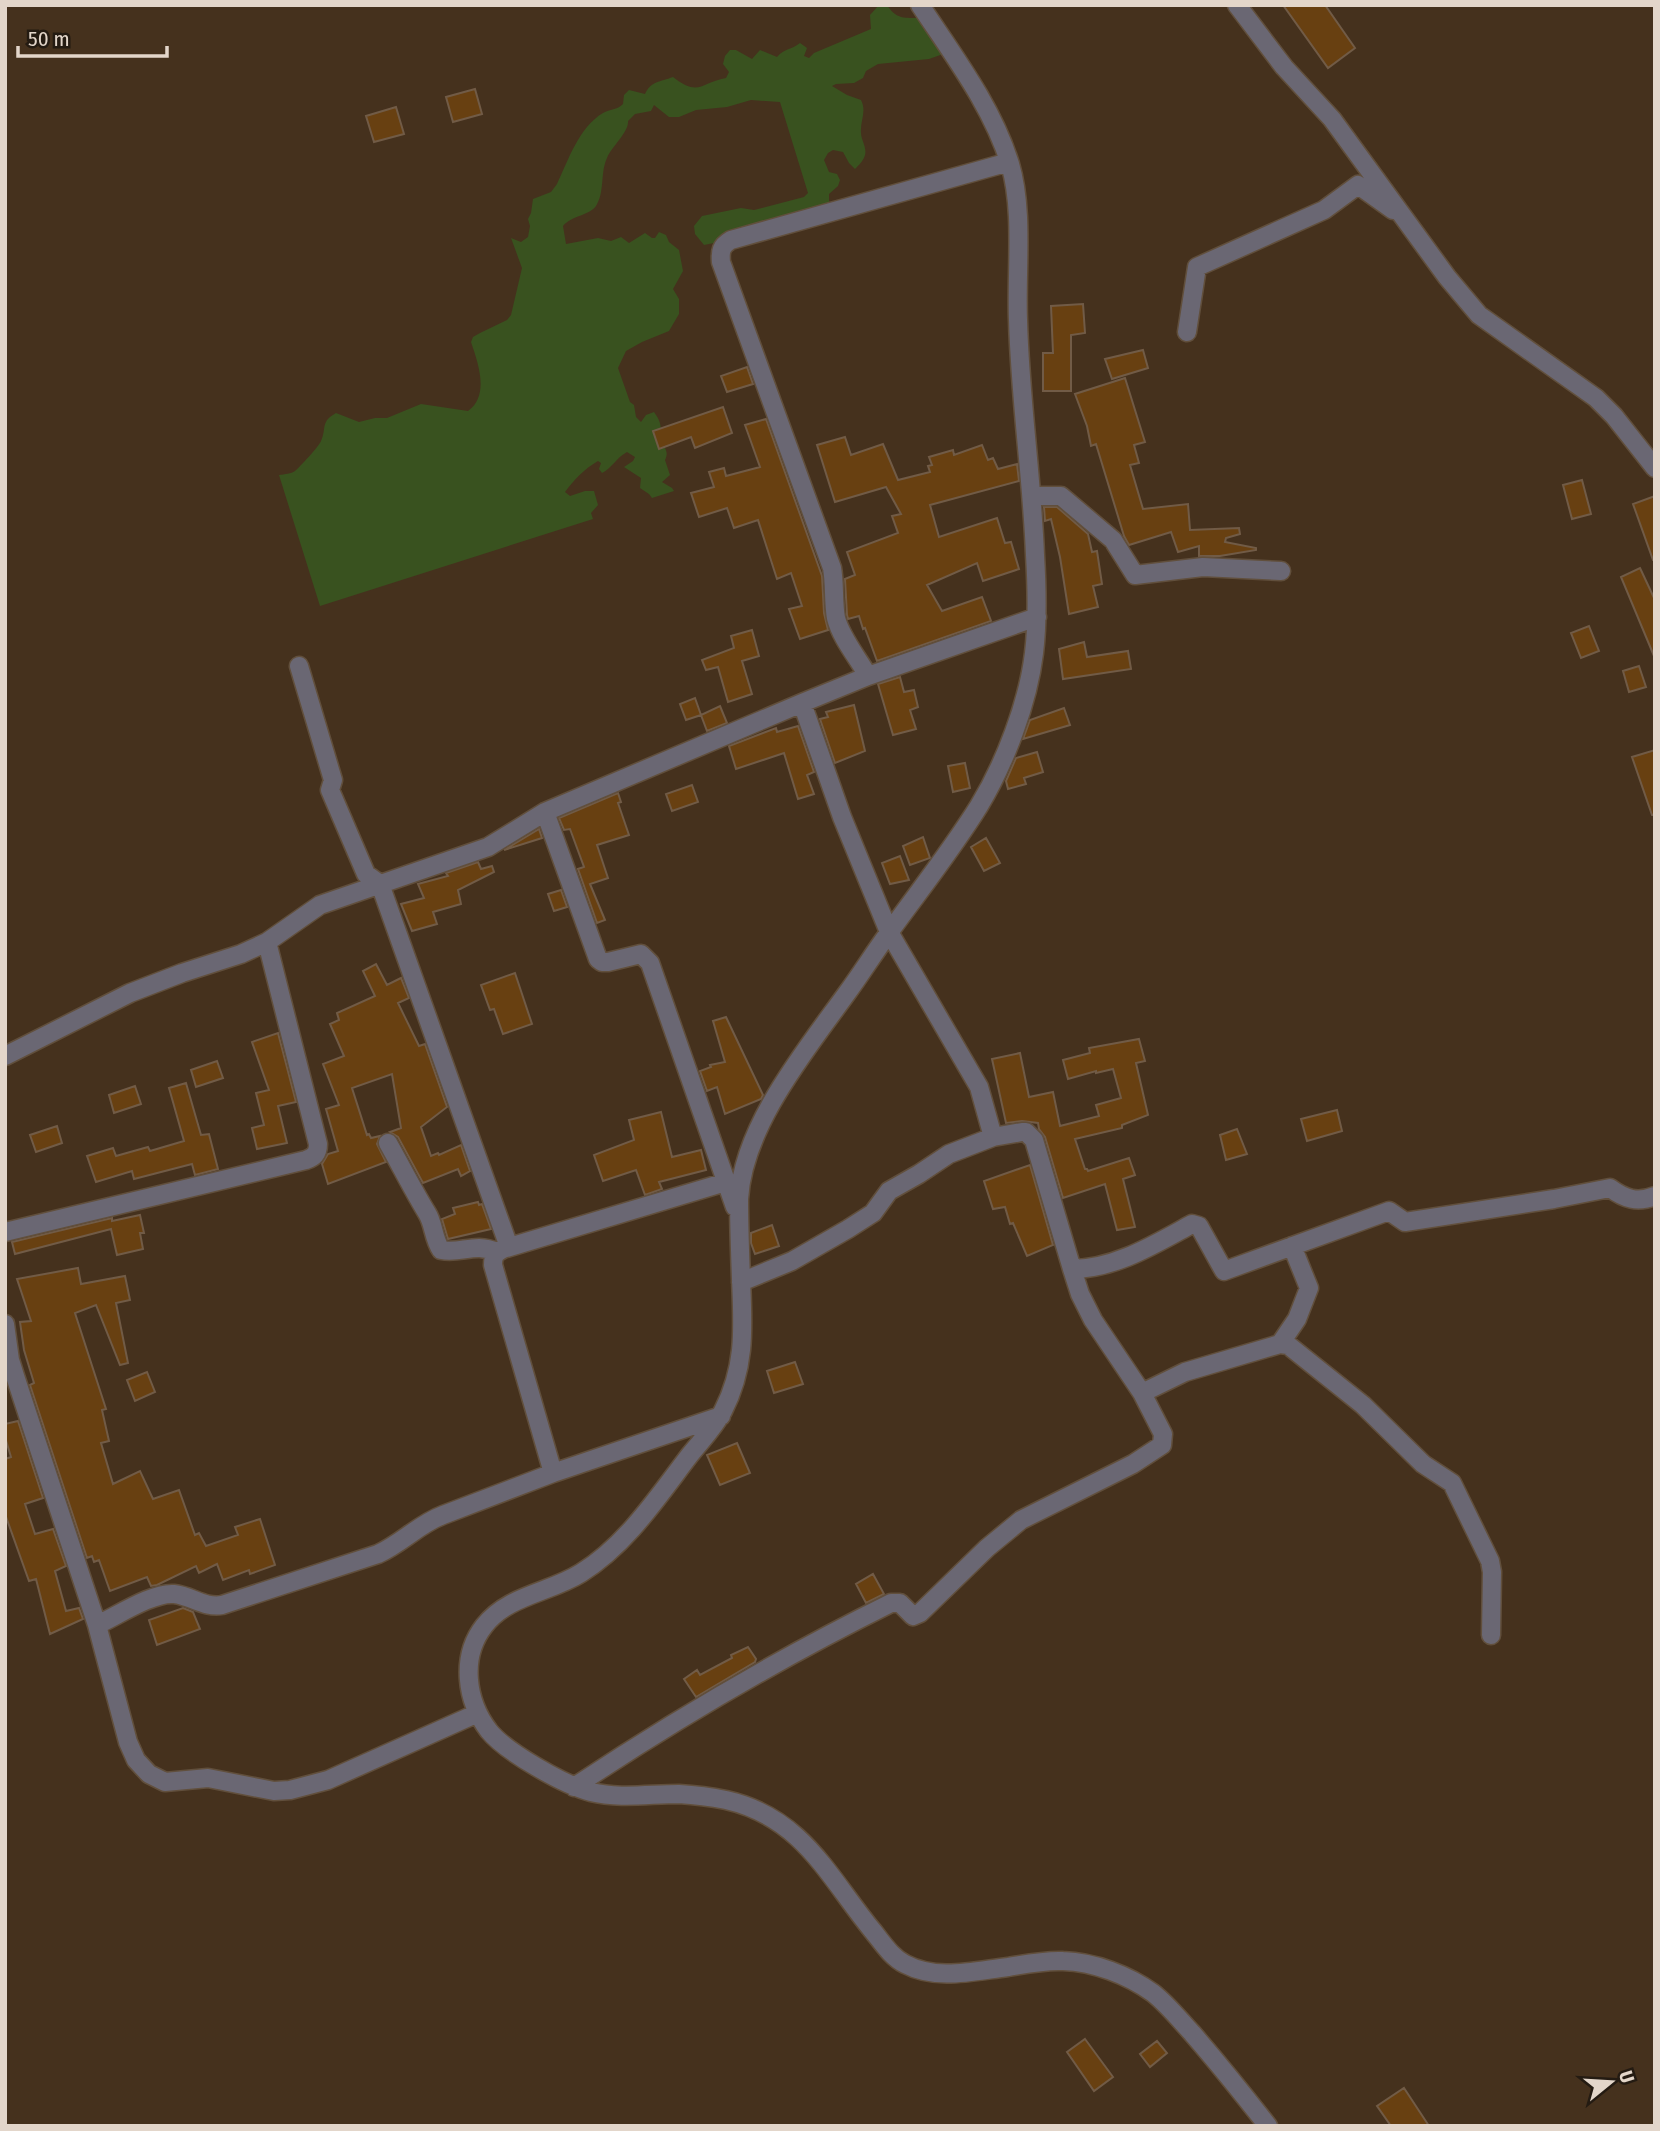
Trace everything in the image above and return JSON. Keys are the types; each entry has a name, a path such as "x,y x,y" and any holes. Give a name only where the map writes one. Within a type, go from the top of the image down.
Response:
{"street":[{"path":"920,5 980,98 1009,162 1016,197 1018,321 1032,496 1037,617 1034,657 1023,704 995,775 979,805 931,878 810,1042 767,1114 748,1152 740,1183 743,1335 741,1359 721,1416 638,1522 612,1549 569,1580 511,1603 485,1625 469,1658 468,1675 478,1713 491,1734 509,1749 574,1787 605,1794 678,1794 716,1798 757,1810 791,1832 811,1849 830,1871 857,1912 895,1957 905,1964 941,1975 1060,1960 1098,1967 1121,1975 1156,1996 1173,2012 1268,2126"},
{"path":"1237,5 1284,67 1332,119 1447,276 1479,315 1596,398 1614,416 1655,468"},
{"path":"868,676 839,626 832,568 720,253 723,245 731,240 1009,162"},
{"path":"1186,332 1197,267 1324,210 1358,185 1406,219"},
{"path":"1032,496 1061,496 1113,540 1135,575 1203,567 1281,571"},
{"path":"5,1056 130,993 267,943 320,905 488,846 545,812 868,676 1037,617"},
{"path":"299,666 333,780 330,790 366,874 380,884 503,1250"},
{"path":"802,703 842,817 889,932 979,1087 993,1137"},
{"path":"545,812 598,959 608,962 641,954 650,963 739,1222"},
{"path":"5,1232 306,1160 318,1152 267,943"},
{"path":"574,1787 634,1747 836,1630 891,1603 900,1603 913,1616 920,1613 987,1548 1021,1520 1133,1464 1162,1445 1163,1434 1142,1393 1093,1320 1080,1294 1031,1135 1022,1132 993,1137 949,1154 889,1191 873,1213 792,1261 741,1282"},
{"path":"388,1143 418,1200 429,1214 435,1241 441,1250 481,1246 503,1250"},
{"path":"553,1473 493,1258 503,1250 726,1182"},
{"path":"1072,1269 1083,1269 1136,1254 1192,1224 1199,1226 1224,1271 1389,1211 1405,1222 1610,1188 1623,1198 1633,1200 1645,1200 1655,1196"},
{"path":"1280,1344 1297,1319 1309,1288 1292,1246"},
{"path":"5,1324 10,1360 97,1625 128,1742 136,1760 149,1774 165,1782 208,1778 274,1791 290,1790 328,1780 478,1713"},
{"path":"1142,1393 1185,1372 1280,1344 1288,1345 1363,1405 1429,1468 1452,1483 1488,1553 1492,1572 1491,1635"},
{"path":"97,1625 163,1595 180,1595 213,1607 365,1558 388,1549 431,1520 553,1473 721,1416"}],"green space":[{"path":"879,5 887,5 901,17 919,18 946,53 929,59 878,64 854,83 832,86 861,100 861,133 865,152 855,169 843,152 833,150 828,153 824,160 829,172 837,174 840,180 838,186 829,194 829,201 833,206 704,245 695,234 694,226 702,216 741,208 754,210 804,197 808,193 780,102 751,100 727,107 696,110 679,117 669,117 654,105 651,111 635,114 628,121 626,130 609,153 601,195 596,206 563,226 566,244 598,238 611,241 621,237 629,243 645,233 655,238 659,232 666,235 669,242 679,250 683,271 673,289 679,299 679,314 669,331 626,351 618,368 630,402 634,405 636,417 641,422 646,415 654,412 659,421 670,475 662,482 674,491 652,498 640,488 641,478 624,467 635,457 627,452 602,473 599,469 601,463 598,461 580,475 565,492 570,496 594,491 598,505 591,513 593,519 320,606 279,475 293,472 305,461 320,443 328,419 336,413 359,422 387,418 421,404 468,411 475,404 479,396 480,378 471,342 473,337 507,320 511,315 522,268 511,238 521,242 528,237 528,219 533,199 551,192 557,184 575,145 587,127 603,113 623,104 624,95 629,90 645,94 653,84 673,77 694,87 726,78 729,72 723,64 730,50 736,50 752,59 760,50 777,57 800,43 807,48 804,56 809,58 814,53 871,29 870,15"}],"building":[{"path":"1283,5 1325,5 1355,48 1328,68"},
{"path":"475,89 482,114 453,122 446,97"},
{"path":"396,107 404,134 374,142 366,116"},
{"path":"1083,304 1085,333 1071,335 1071,391 1043,391 1043,353 1053,353 1051,306"},
{"path":"1143,350 1148,368 1112,379 1105,359"},
{"path":"747,367 753,384 727,392 721,376"},
{"path":"1125,378 1145,442 1134,445 1139,463 1130,465 1143,509 1188,504 1190,530 1239,528 1240,534 1226,538 1225,542 1256,550 1220,556 1199,556 1199,546 1178,552 1171,532 1129,545 1096,444 1091,446 1075,394"},
{"path":"723,407 732,433 695,448 691,437 659,449 653,431"},
{"path":"766,419 822,576 828,630 800,639 789,609 802,606 791,573 777,579 758,520 734,528 727,508 699,517 691,493 714,487 709,472 724,468 726,476 760,467 745,425"},
{"path":"845,437 851,455 883,444 898,480 930,472 928,466 932,465 929,457 953,450 954,455 982,445 988,460 993,458 998,469 1017,464 1019,481 930,505 939,537 997,518 1005,543 1011,542 1019,569 983,581 977,563 927,585 942,611 982,597 991,621 877,661 859,616 848,619 845,579 855,575 847,552 898,533 892,516 901,514 886,487 835,502 817,445"},
{"path":"1582,480 1591,514 1572,519 1563,485"},
{"path":"1655,496 1655,560 1653,560 1633,504"},
{"path":"1044,507 1057,507 1088,534 1092,552 1097,551 1102,584 1093,586 1098,607 1069,614 1060,557 1051,519 1045,521"},
{"path":"1640,568 1655,600 1654,656 1621,577"},
{"path":"1589,626 1599,651 1581,658 1571,633"},
{"path":"752,630 759,656 742,661 752,694 728,702 718,667 706,670 702,660 734,648 731,636"},
{"path":"1084,642 1087,657 1128,651 1131,669 1063,679 1059,649"},
{"path":"1639,666 1646,687 1629,692 1623,671"},
{"path":"900,677 904,692 914,690 918,707 910,710 916,729 893,735 878,684"},
{"path":"695,698 701,715 686,720 680,704"},
{"path":"854,705 865,751 835,763 820,719 828,717 826,712"},
{"path":"720,706 727,723 707,731 701,715"},
{"path":"1064,708 1070,725 1023,739 1030,720"},
{"path":"798,726 814,772 807,775 814,794 798,799 784,753 736,769 729,746 776,728 777,732"},
{"path":"1655,750 1655,815 1652,815 1632,757"},
{"path":"1037,752 1043,772 1024,778 1026,784 1008,789 1006,781 1016,758"},
{"path":"965,763 970,788 953,792 948,766"},
{"path":"692,785 698,802 672,811 666,794"},
{"path":"618,793 621,802 618,803 629,835 597,845 608,878 590,884 605,920 597,923 578,869 584,867 570,829 564,830 559,818"},
{"path":"539,829 542,838 504,850"},
{"path":"923,837 930,858 910,865 903,846"},
{"path":"986,838 1000,863 984,871 971,847"},
{"path":"900,856 909,880 890,884 882,863"},
{"path":"478,862 481,869 492,866 494,872 458,890 461,904 433,912 437,924 412,931 401,904 424,898 418,884 448,876 446,873"},
{"path":"561,890 567,907 554,911 548,894"},
{"path":"376,964 387,985 401,978 409,998 398,1003 419,1046 425,1044 447,1107 421,1127 431,1156 461,1145 470,1171 461,1176 458,1169 423,1183 398,1137 390,1132 401,1128 392,1074 352,1088 367,1135 371,1138 380,1136 377,1144 386,1162 328,1184 322,1164 328,1154 338,1151 326,1109 339,1105 323,1064 344,1056 330,1024 339,1020 337,1013 375,996 363,971"},
{"path":"515,973 532,1024 503,1034 481,985"},
{"path":"726,1017 763,1095 761,1099 725,1114 717,1087 707,1091 700,1071 711,1067 710,1065 725,1062 713,1021"},
{"path":"278,1033 296,1102 278,1106 287,1143 257,1149 252,1128 264,1125 256,1093 269,1090 252,1042"},
{"path":"1139,1039 1145,1061 1136,1063 1148,1115 1122,1125 1122,1128 1075,1139 1088,1171 1129,1158 1135,1175 1123,1179 1135,1227 1117,1230 1105,1184 1063,1198 1045,1137 1038,1123 1006,1123 992,1059 1020,1053 1029,1097 1053,1092 1060,1126 1099,1116 1096,1105 1121,1098 1113,1069 1068,1079 1063,1060 1090,1053 1089,1048"},
{"path":"217,1061 223,1078 196,1087 191,1070"},
{"path":"186,1083 201,1135 209,1134 218,1169 195,1175 192,1164 134,1179 132,1171 96,1182 87,1156 113,1148 116,1156 148,1147 150,1151 184,1141 169,1088"},
{"path":"135,1086 141,1104 114,1113 109,1095"},
{"path":"1337,1110 1342,1131 1307,1141 1301,1119"},
{"path":"661,1112 672,1157 701,1150 706,1170 659,1182 662,1189 645,1195 636,1170 603,1181 594,1155 634,1140 629,1120"},
{"path":"57,1126 62,1143 36,1152 30,1135"},
{"path":"1237,1129 1247,1154 1226,1160 1220,1135"},
{"path":"1030,1165 1053,1245 1027,1256 1013,1223 1010,1224 1005,1207 993,1209 984,1181"},
{"path":"478,1202 479,1205 482,1204 491,1229 448,1239 442,1219 455,1214 453,1208"},
{"path":"140,1215 144,1233 140,1233 143,1249 117,1255 111,1229 15,1254 12,1242 112,1218 112,1221"},
{"path":"772,1225 779,1246 755,1254 751,1233"},
{"path":"78,1268 81,1284 125,1276 130,1300 116,1303 128,1363 120,1365 96,1305 75,1313 106,1409 102,1410 109,1441 101,1443 113,1484 140,1471 153,1499 179,1490 195,1535 199,1533 206,1546 238,1535 235,1527 260,1519 275,1565 250,1574 249,1570 223,1580 217,1564 199,1573 196,1566 157,1585 151,1586 147,1577 110,1591 99,1560 94,1562 92,1556 87,1558 30,1385 34,1383 24,1350 20,1322 31,1321 17,1279"},
{"path":"795,1362 803,1384 774,1393 767,1371"},
{"path":"147,1372 155,1392 135,1401 127,1380"},
{"path":"18,1421 43,1498 25,1504 35,1534 53,1529 66,1566 55,1571 66,1611 79,1608 83,1619 50,1634 36,1579 29,1581 5,1514 5,1459 11,1457 5,1437 5,1424"},
{"path":"737,1443 750,1473 720,1485 707,1455"},
{"path":"873,1574 884,1594 866,1603 856,1584"},
{"path":"183,1608 193,1612 200,1629 157,1645 149,1620"},
{"path":"748,1647 756,1659 755,1662 696,1697 684,1679 697,1670 700,1675"},
{"path":"1085,2039 1113,2077 1094,2091 1067,2052"},
{"path":"1157,2041 1167,2053 1150,2067 1140,2054"},
{"path":"1404,2088 1429,2126 1391,2126 1377,2106"}]}
